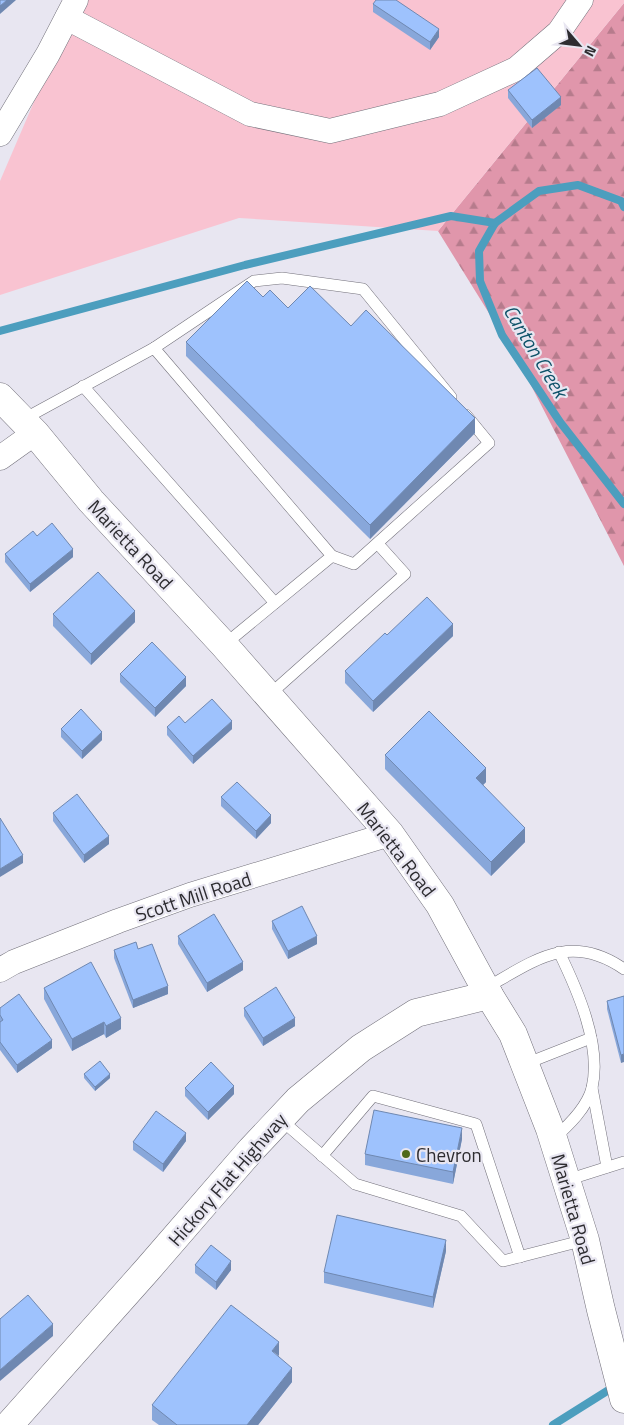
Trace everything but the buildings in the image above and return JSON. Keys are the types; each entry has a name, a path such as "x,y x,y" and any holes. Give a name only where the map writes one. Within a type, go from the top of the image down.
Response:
{"street":[{"path":"0,134 72,9 250,114 330,131 440,104 516,69 559,32 581,0"},
{"name":"Marietta Road","path":"0,397 29,426 91,501 224,645 390,834 440,905 487,992 513,1034 553,1139 585,1240 624,1399"},
{"path":"0,458 29,426"},
{"name":"Scott Mill Road","path":"0,970 14,962 190,895 390,834"},
{"name":"Hickory Flat Highway","path":"9,1425 148,1270 251,1150 298,1100 362,1048 416,1014 487,992"}],"lane":[{"path":"29,426 83,386 154,348 254,282 282,278 363,289 489,443 354,564 332,556 154,348"},
{"path":"83,386 275,603"},
{"path":"268,696 405,574 378,544"},
{"path":"224,645 332,556"},
{"path":"559,952 572,979 591,1038 594,1062 592,1088 607,1167"},
{"path":"487,992 535,960 559,952 587,952 613,962 624,969"},
{"path":"525,1064 591,1038"},
{"path":"553,1139 570,1125 592,1088"},
{"path":"322,1156 373,1096 476,1124 520,1257"},
{"path":"280,1119 355,1184 460,1216 503,1261 585,1240"},
{"path":"567,1180 624,1162"}],"green space":[{"path":"624,3 624,566 518,360 438,231"}],"shaded area":[{"path":"79,0 624,0 624,3 438,231 239,218 0,295 0,181"}],"waterway":[{"name":"Canton Creek","path":"624,207 621,201 578,185 539,191 495,223 479,251 480,281 502,335 560,422 624,504"},
{"path":"0,331 245,265 451,216 495,223"},
{"name":"Canton Creek","path":"553,1425 615,1386"}],"place":[{"name":"Chevron","path":"406,1154"}]}
